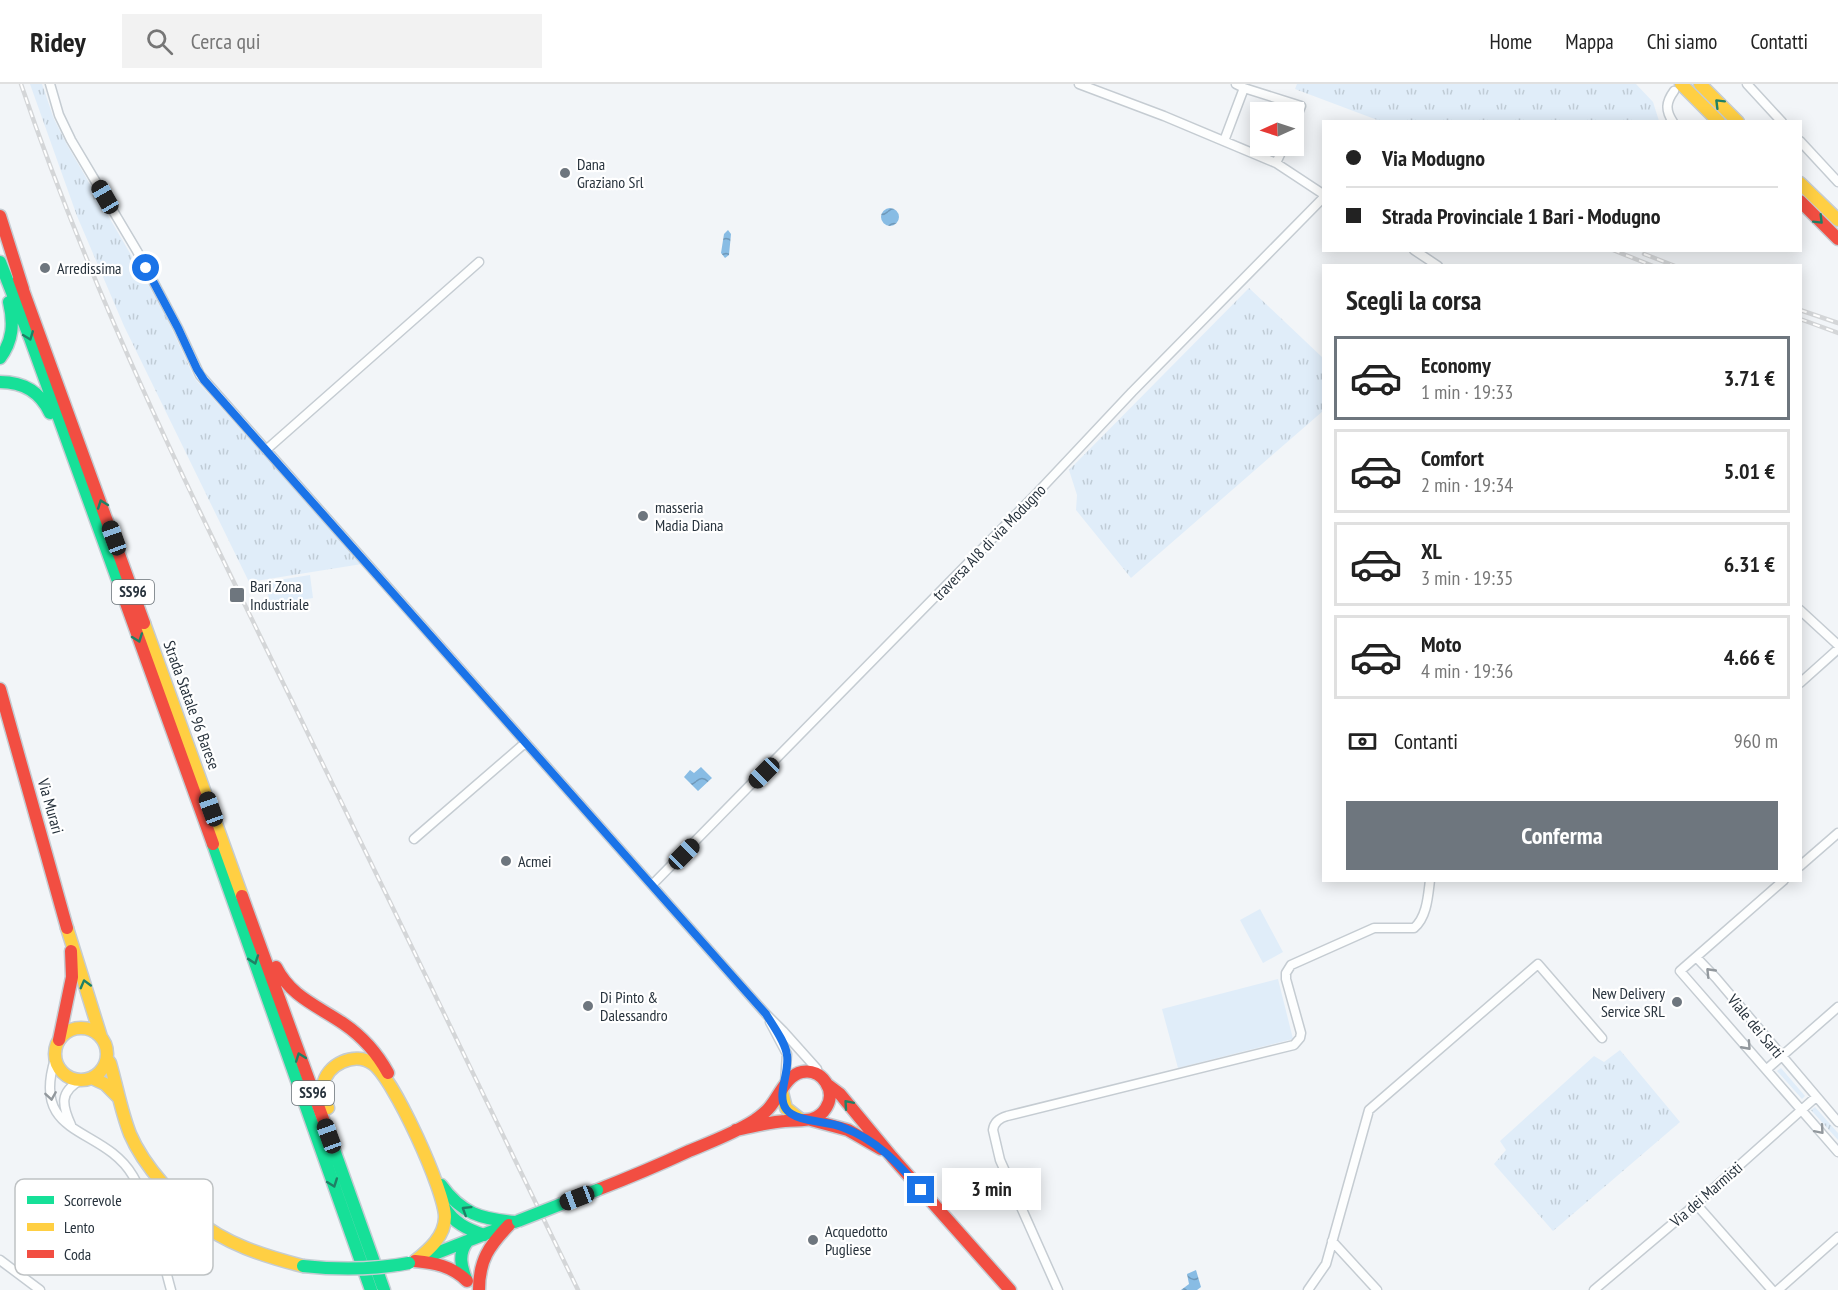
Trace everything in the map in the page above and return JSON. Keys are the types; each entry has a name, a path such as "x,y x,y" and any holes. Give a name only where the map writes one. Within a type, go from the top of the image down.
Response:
{"main road":[{"path":"1700,84 1736,120"},
{"path":"1678,88 1717,120"},
{"path":"1802,185 1838,220"},
{"path":"1802,203 1838,239"},
{"path":"0,216 23,289"},
{"name":"Strada Statale 96 Barese","path":"0,235 23,289 383,1287"},
{"name":"Strada Statale 96 Barese","path":"0,262 30,338 198,801 371,1290"},
{"path":"0,277 10,305 13,328 11,340 0,358"},
{"path":"0,382 17,383 29,388 47,405 74,480 94,516"},
{"name":"Via Murari","path":"0,689 68,932 75,947 101,1037"},
{"path":"242,895 256,912 277,970 285,983 300,998 349,1027 371,1048 385,1066 398,1100 432,1172 443,1205 455,1222 484,1235"},
{"name":"Via Murari","path":"59,1040 72,977 68,932"},
{"path":"118,1097 105,1084 87,1079 73,1079 65,1075 56,1059 55,1052 59,1040 72,1030 79,1028 95,1032 101,1037 134,1143 160,1179"},
{"path":"87,1079 99,1073 107,1059"},
{"path":"350,1194 342,1150 323,1095 323,1085 327,1074 334,1065 344,1061 356,1059 366,1061 380,1071 398,1100"},
{"path":"213,1231 225,1239 303,1266 349,1270 412,1262 597,1190 736,1130 764,1114 792,1076 801,1072 809,1072 818,1074 840,1094 892,1157 1010,1290"},
{"path":"784,1088 783,1100 786,1109 792,1115 806,1120 820,1116 826,1109 830,1100 828,1085"},
{"path":"736,1130 772,1122 806,1120 827,1122 858,1134 892,1157"},
{"path":"432,1172 450,1198 465,1210 486,1219 514,1223"},
{"path":"412,1262 429,1250 439,1238 444,1224 443,1205"},
{"path":"479,1290 481,1265 487,1250 514,1223"},
{"path":"467,1242 462,1248 460,1258 469,1285"},
{"path":"412,1262 446,1266 458,1271 469,1285"}],"street":[{"path":"50,84 63,124 71,140 137,251 201,375 817,1069 818,1074"},
{"path":"1079,84 1276,163 1322,195"},
{"path":"1747,84 1780,120"},
{"path":"1224,141 1240,86 1289,102"},
{"path":"1672,120 1667,112 1667,103 1678,88"},
{"path":"1802,143 1838,182"},
{"path":"1276,163 1279,156"},
{"name":"traversa AI8 di via Modugno","path":"652,885 1037,493 1322,197"},
{"path":"1417,252 1435,264"},
{"path":"266,450 478,262"},
{"path":"1802,612 1838,645"},
{"path":"1802,681 1838,649"},
{"path":"414,839 525,742"},
{"path":"1802,864 1838,833"},
{"path":"1058,1290 1000,1160 993,1125 1007,1116 1294,1045 1301,1033 1286,978 1291,965 1374,928 1414,928 1422,920 1430,882"},
{"path":"1696,957 1782,882"},
{"name":"Viale dei Sarti","path":"1838,1122 1696,957 1680,971 1838,1152"},
{"path":"1308,1290 1326,1264 1369,1110 1538,964 1602,1038"},
{"path":"1767,1069 1838,1007"},
{"path":"766,1014 787,1054 784,1088"},
{"path":"56,1059 49,1082 50,1099 57,1114 71,1126 109,1149 123,1162 135,1179"},
{"path":"71,1126 64,1109 64,1098 69,1089 87,1079"},
{"name":"Via dei Marmisti","path":"1594,1290 1696,1204 1816,1097"},
{"path":"1696,1204 1772,1290"},
{"path":"1778,1290 1838,1237"},
{"path":"1332,1241 1377,1290"},
{"path":"0,1260 15,1271"},
{"path":"20,1275 40,1290"}],"green space":[{"path":"30,84 42,84 54,119 66,143 149,286 195,379 362,564 249,582 124,326 77,216"},
{"path":"1297,84 1636,84 1653,102 1659,120 1377,120 1295,89"},
{"path":"1249,288 1322,357 1322,412 1131,578 1076,510 1077,495 1069,470"},
{"path":"310,575 313,598 270,605 266,582"},
{"path":"1260,909 1283,952 1263,963 1240,920"},
{"path":"1278,979 1293,1039 1178,1068 1162,1009"},
{"path":"1620,1050 1680,1122 1553,1231 1494,1164 1506,1150 1500,1141 1594,1056 1604,1062"},
{"path":"1781,1068 1805,1096 1802,1099 1777,1071"},
{"path":"1815,1107 1838,1133 1838,1140 1811,1110"}],"water":[{"path":"890,208 896,211 899,217 896,223 890,226 884,223 881,217 884,211"},
{"path":"728,230 731,234 729,255 725,258 721,253 724,234"},
{"path":"701,767 712,778 698,791 684,777 690,770 694,773"},
{"path":"1196,1270 1201,1287 1197,1290 1181,1290 1189,1284 1187,1274"}],"railway":[{"path":"21,84 80,242 146,397 218,550 578,1290"},
{"path":"1618,252 1648,264"},
{"path":"1644,254 1670,264"},
{"path":"1802,311 1838,323"},
{"path":"1802,320 1838,333"}],"traffic: fast":[{"path":"0,262 122,592"},
{"path":"0,358 10,338 12,317 9,302"},
{"path":"0,382 8,382 30,389 41,399 50,413"},
{"path":"213,844 371,1290"},
{"path":"327,1130 384,1290"},
{"path":"441,1185 465,1209 482,1217 515,1222"},
{"path":"518,1221 597,1190"},
{"path":"444,1207 461,1225 484,1235"},
{"path":"419,1260 508,1225"},
{"path":"466,1279 461,1260 462,1251 467,1242"},
{"path":"303,1266 356,1269 409,1263"}],"traffic: slow":[{"path":"1681,84 1717,120"},
{"path":"1700,84 1736,120"},
{"path":"1802,185 1838,220"},
{"path":"144,623 242,896"},
{"path":"67,928 101,1037"},
{"path":"76,1028 86,1028 95,1032 103,1040 107,1054 103,1068 95,1076 86,1080 76,1080 67,1076 59,1068 55,1059 55,1049 59,1040 67,1032 76,1028"},
{"path":"107,1059 133,1141 159,1179"},
{"path":"328,1108 323,1092 325,1078 335,1066 350,1059 358,1059 373,1064 382,1074 405,1112 437,1184 445,1217 439,1236 431,1247 415,1261"},
{"path":"92,1078 105,1084 118,1097"},
{"path":"782,1092 786,1108 800,1119"},
{"path":"213,1231 260,1253 303,1266"}],"traffic: jam":[{"path":"1802,203 1838,239"},
{"path":"0,216 23,289"},
{"path":"19,279 144,623"},
{"path":"122,592 213,844"},
{"path":"0,689 67,928"},
{"path":"242,896 327,1130"},
{"path":"59,1040 72,977 71,951"},
{"path":"276,967 289,986 297,993 344,1024 363,1040 388,1073"},
{"path":"597,1190 747,1125 767,1110 787,1082 796,1074 802,1072 816,1074 826,1082 829,1088 829,1101 825,1110 812,1119 773,1122 736,1130"},
{"path":"828,1085 840,1094 892,1157 1010,1290"},
{"path":"811,1120 848,1130 881,1149"},
{"path":"479,1290 479,1279 486,1254 509,1225"},
{"path":"415,1261 443,1266 467,1281"}],"place":[{"name":"Dana Graziano Srl","path":"565,173"},
{"name":"Arredissima","path":"45,268"},
{"name":"masseria Madia Diana","path":"643,516"},
{"name":"Bari Zona Industriale","path":"237,595"},
{"name":"Acmei","path":"506,861"},
{"name":"New Delivery Service SRL","path":"1677,1002"},
{"name":"Di Pinto & Dalessandro","path":"588,1006"},
{"name":"Acquedotto Pugliese","path":"813,1240"}],"route":[{"path":"146,268 204,380 766,1014 787,1054 785,1084 782,1092 786,1109 801,1120 827,1122 858,1134 892,1157 921,1190"}]}
